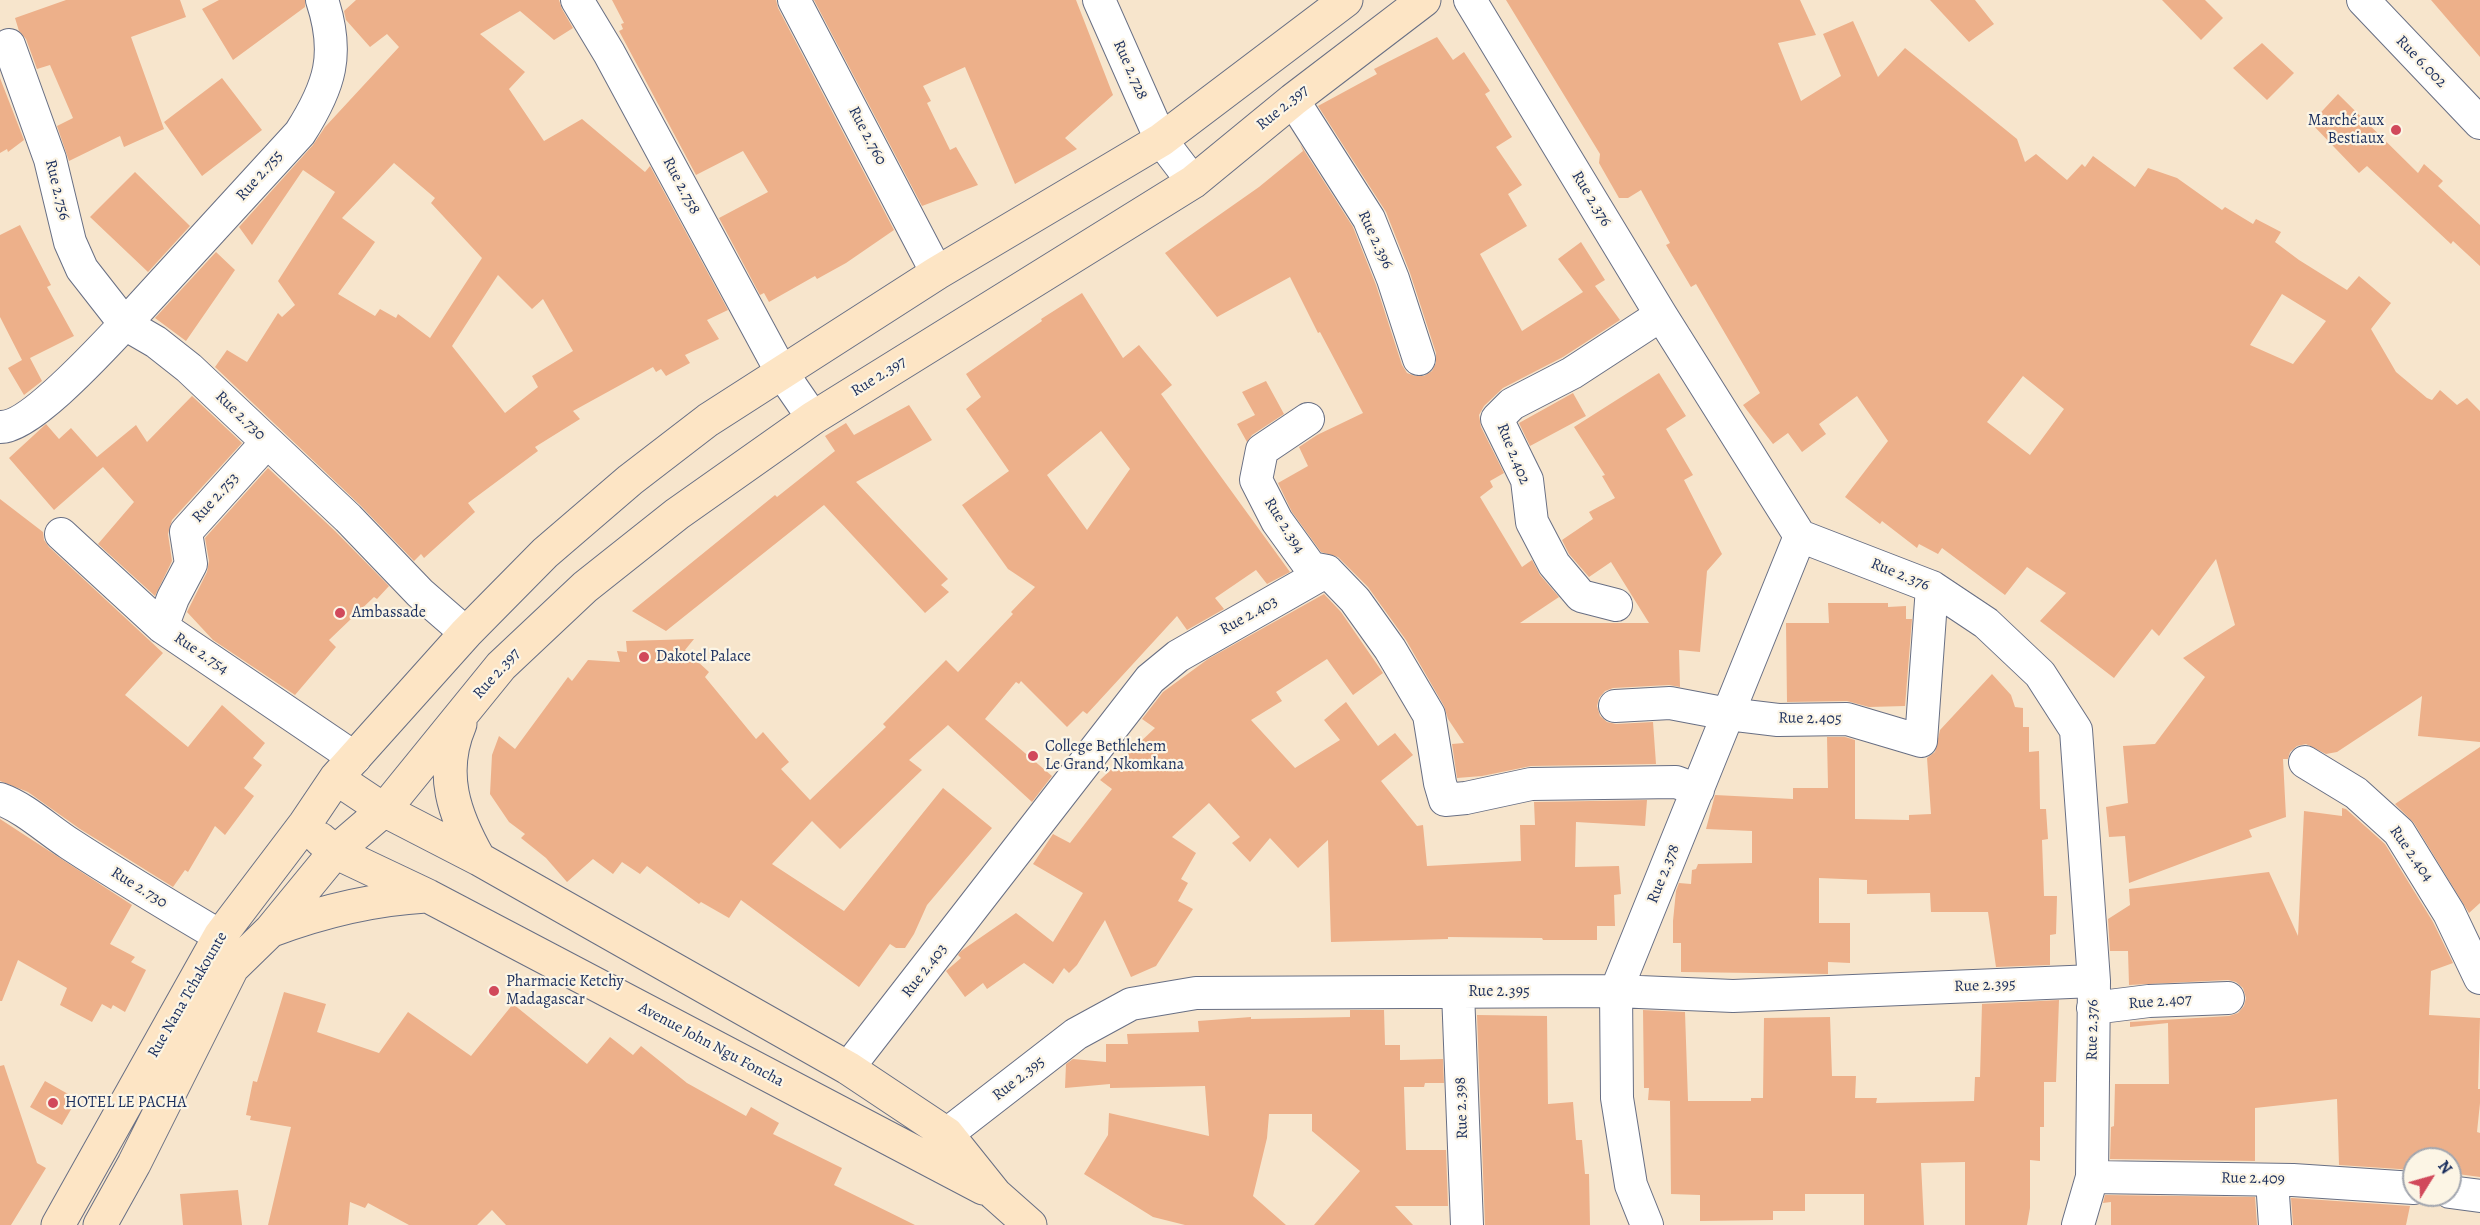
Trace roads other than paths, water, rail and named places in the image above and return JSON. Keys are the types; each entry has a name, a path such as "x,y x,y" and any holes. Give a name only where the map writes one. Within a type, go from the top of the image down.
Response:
{"main road":[{"path":"345,768 466,633 545,553 630,480 708,420 937,273 1161,140 1346,0"},
{"name":"Rue 2.397","path":"384,810 501,666 585,587 677,514 813,418 1193,182 1293,100 1424,0"},
{"path":"467,708 453,742 450,763 451,784 462,828 479,859"},
{"name":"Avenue John Ngu Foncha","path":"345,768 384,810 479,859 848,1068 947,1134 995,1194 1030,1225"},
{"name":"Rue Nana Tchakounte","path":"58,1225 220,936 345,768"},
{"name":"Rue Nana Tchakounte","path":"100,1225 134,1164 232,968 271,930 334,852 384,810"},
{"name":"Avenue John Ngu Foncha","path":"304,824 334,852 428,896 995,1194"},
{"path":"271,930 310,916 372,900 428,896"}],"street":[{"name":"Rue 2.755","path":"125,324 300,133 317,105 329,72 331,41 322,0"},
{"name":"Rue 2.758","path":"577,0 609,53 782,373 813,418"},
{"name":"Rue 2.760","path":"794,0 937,273"},
{"name":"Rue 2.728","path":"1099,0 1161,140 1193,182"},
{"name":"Rue 2.376","path":"1470,0 1661,315 1800,536 1932,587 1986,623 2040,674 2076,730 2093,995 2092,1177 2078,1225"},
{"name":"Rue 6.002","path":"2363,0 2480,123"},
{"name":"Rue 2.756","path":"9,45 50,159 70,242 82,269 125,324"},
{"name":"Rue 2.396","path":"1293,100 1369,219 1393,279 1419,359"},
{"name":"Rue 2.402","path":"1616,605 1581,596 1554,564 1532,522 1527,480 1497,419 1512,404 1572,373 1661,315"},
{"path":"0,427 8,428 41,406 91,360 125,324"},
{"name":"Rue 2.730","path":"125,324 156,342 189,368 348,518 420,593 466,633"},
{"name":"Rue 2.394","path":"1308,419 1262,450 1257,480 1277,521 1311,568 1327,571"},
{"name":"Rue 2.753","path":"162,627 173,598 191,564 186,531 267,442"},
{"name":"Rue 2.754","path":"61,534 162,627 345,768"},
{"name":"Rue 2.378","path":"1647,1225 1631,1185 1617,1098 1616,991 1800,536"},
{"path":"1327,571 1355,600 1390,649 1429,715 1445,800 1466,798 1532,784 1676,782 1698,790"},
{"name":"Rue 2.403","path":"848,1068 1053,807 1150,679 1178,656 1327,571"},
{"name":"Rue 2.405","path":"1615,706 1670,703 1728,714 1778,720 1847,719 1922,741 1932,587"},
{"name":"Rue 2.404","path":"2305,762 2356,793 2399,832 2450,912 2480,978"},
{"name":"Rue 2.730","path":"0,799 12,804 144,892 220,936"},
{"name":"Rue 2.395","path":"947,1134 1076,1034 1131,1004 1196,993 1616,991 1733,996 2093,995"},
{"name":"Rue 2.398","path":"1458,992 1467,1225"},
{"name":"Rue 2.407","path":"2093,995 2149,1001 2228,998"},
{"name":"Rue 2.409","path":"2092,1177 2272,1180 2402,1187"},
{"path":"2272,1180 2275,1225"},
{"path":"2462,1194 2480,1196"}],"place":[{"name":"Marché aux Bestiaux","path":"2396,130"},
{"name":"Ambassade","path":"340,613"},
{"name":"Dakotel Palace","path":"644,657"},
{"name":"College Bethlehem Le Grand, Nkomkana","path":"1033,756"},
{"name":"Pharmacie Ketchy Madagascar","path":"494,991"},
{"name":"HOTEL LE PACHA","path":"53,1103"}]}
